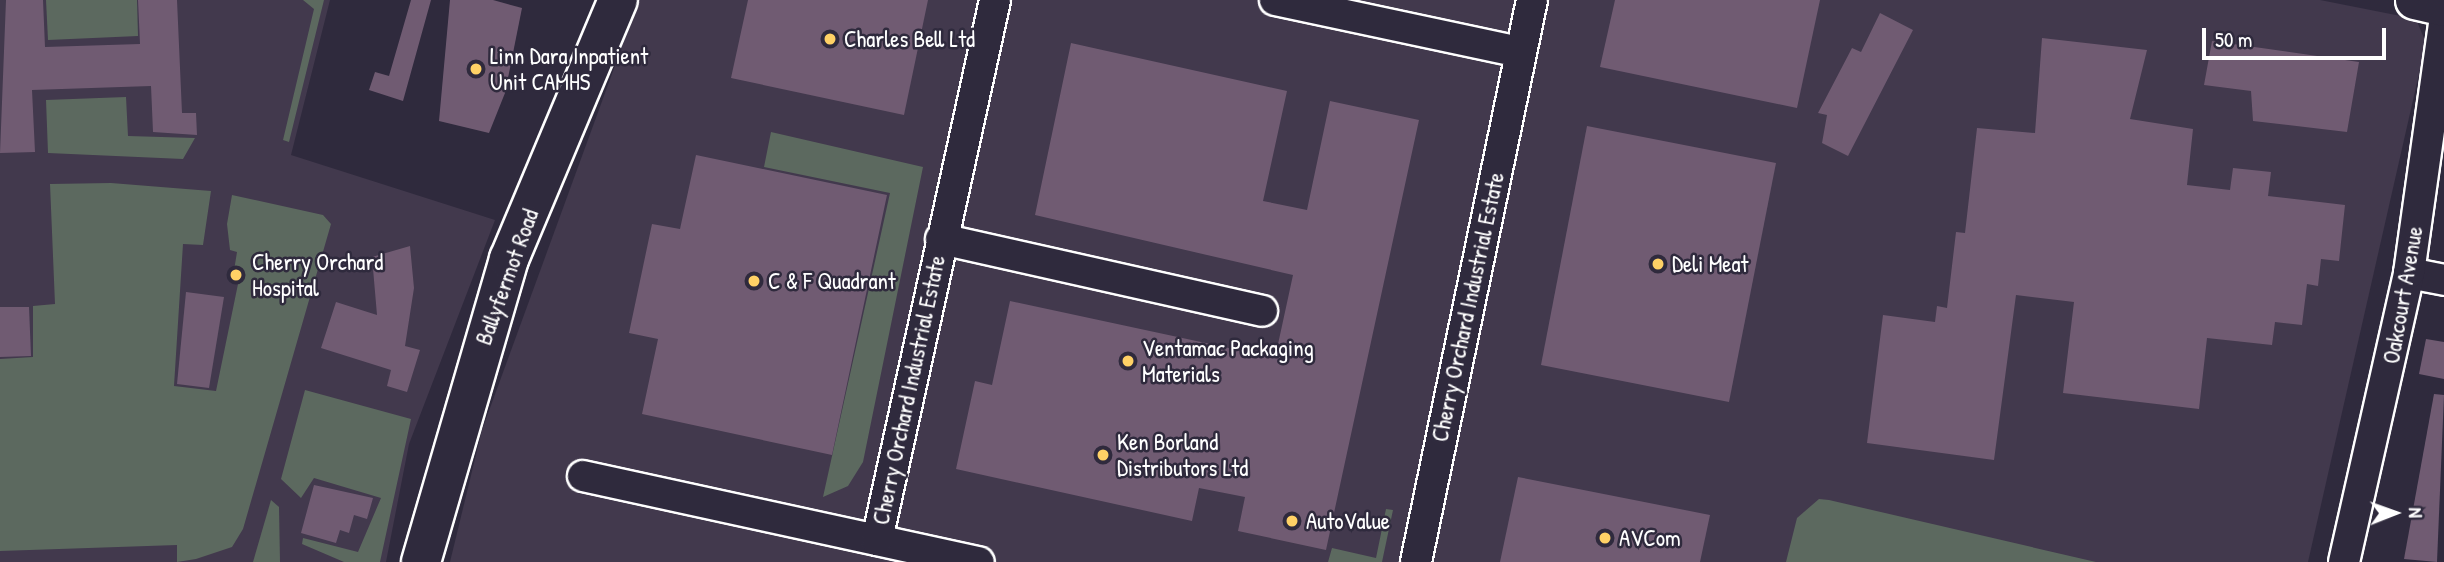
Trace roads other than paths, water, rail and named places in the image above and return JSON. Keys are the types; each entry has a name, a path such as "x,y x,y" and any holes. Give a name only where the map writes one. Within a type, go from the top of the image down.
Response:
{"main road":[{"name":"Ballyfermot Road","path":"421,562 509,259 618,0"}],"street":[{"name":"Cherry Orchard Industrial Estate","path":"877,540 995,0"},
{"path":"1275,0 1520,52"},
{"name":"Cherry Orchard Industrial Estate","path":"1416,562 1532,0"},
{"path":"2414,0 2444,7"},
{"name":"Oakcourt Avenue","path":"2344,562 2409,273 2444,24"},
{"name":"Cherry Orchard Industrial Estate","path":"941,239 1262,311"},
{"path":"2409,273 2444,280"},
{"name":"Cherry Orchard Industrial Estate","path":"583,476 979,562"}],"place":[{"name":"Charles Bell Ltd","path":"830,39"},
{"name":"Linn Dara Inpatient Unit CAMHS","path":"476,69"},
{"name":"Deli Meat","path":"1658,264"},
{"name":"Cherry Orchard Hospital","path":"236,275"},
{"name":"C & F Quadrant","path":"754,281"},
{"name":"Ventamac Packaging Materials","path":"1128,361"},
{"name":"Ken Borland Distributors Ltd","path":"1103,455"},
{"name":"AutoValue","path":"1292,521"},
{"name":"AVCom","path":"1605,538"}]}
